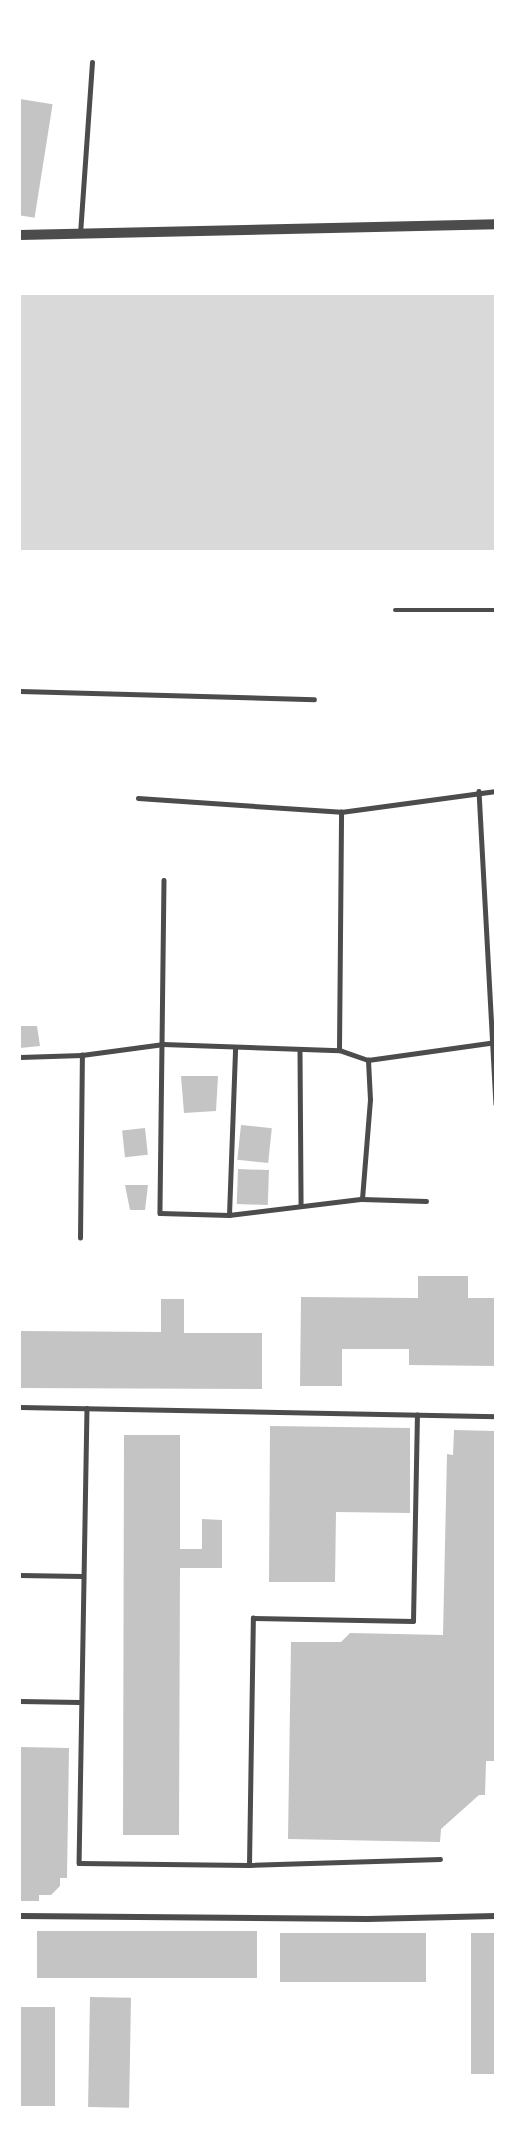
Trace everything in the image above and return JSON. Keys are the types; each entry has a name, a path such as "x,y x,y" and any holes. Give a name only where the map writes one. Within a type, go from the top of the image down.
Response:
{"street":[{"path":"20,235 495,224"},
{"path":"20,1916 368,1919 495,1916"}],"lane":[{"path":"80,234 92,62"},
{"path":"395,610 495,610"},
{"path":"20,691 314,699"},
{"path":"138,798 341,812 479,791 495,791"},
{"path":"479,791 495,1042 495,1104"},
{"path":"339,1050 341,812"},
{"path":"164,880 160,1213 229,1215 362,1198 426,1201"},
{"path":"20,1057 82,1055 163,1044 235,1049 339,1050 368,1060 495,1042"},
{"path":"229,1215 235,1049"},
{"path":"300,1051 301,1206"},
{"path":"80,1238 82,1055"},
{"path":"362,1198 370,1100 368,1060"},
{"path":"20,1407 495,1416"},
{"path":"87,1408 81,1576 79,1863 249,1866 440,1859"},
{"path":"249,1866 253,1618 413,1621 417,1414"},
{"path":"20,1575 81,1576"},
{"path":"20,1701 79,1702"}],"shaded area":[{"path":"20,295 495,295 495,550 20,550"}],"building":[{"path":"20,99 53,104 35,218 20,215"},
{"path":"20,1026 37,1026 40,1046 20,1048"},
{"path":"181,1076 218,1076 216,1111 184,1113"},
{"path":"241,1125 272,1128 268,1163 237,1160"},
{"path":"145,1128 148,1155 125,1157 122,1130"},
{"path":"238,1169 269,1170 268,1205 237,1204"},
{"path":"125,1185 148,1185 145,1210 130,1210"},
{"path":"418,1276 468,1276 468,1298 496,1298 496,1366 409,1365 409,1349 342,1349 342,1386 300,1386 301,1297 418,1298"},
{"path":"161,1299 184,1299 184,1333 262,1333 262,1389 20,1388 20,1331 161,1332"},
{"path":"270,1426 410,1428 410,1513 336,1512 335,1582 269,1582"},
{"path":"454,1430 496,1431 496,1761 486,1761 485,1795 479,1795 441,1829 440,1842 288,1839 291,1642 341,1642 350,1633 443,1635 447,1454 453,1455"},
{"path":"124,1435 180,1435 180,1549 202,1549 202,1519 222,1520 222,1568 180,1568 179,1835 123,1835"},
{"path":"20,1747 69,1748 67,1878 60,1878 60,1886 51,1895 39,1895 39,1901 20,1901"},
{"path":"37,1931 257,1931 257,1978 37,1978"},
{"path":"280,1933 426,1933 426,1982 280,1982"},
{"path":"471,1933 496,1933 496,2074 471,2074"},
{"path":"90,1997 131,1998 129,2108 88,2107"},
{"path":"21,2007 55,2007 55,2106 21,2106"}]}
